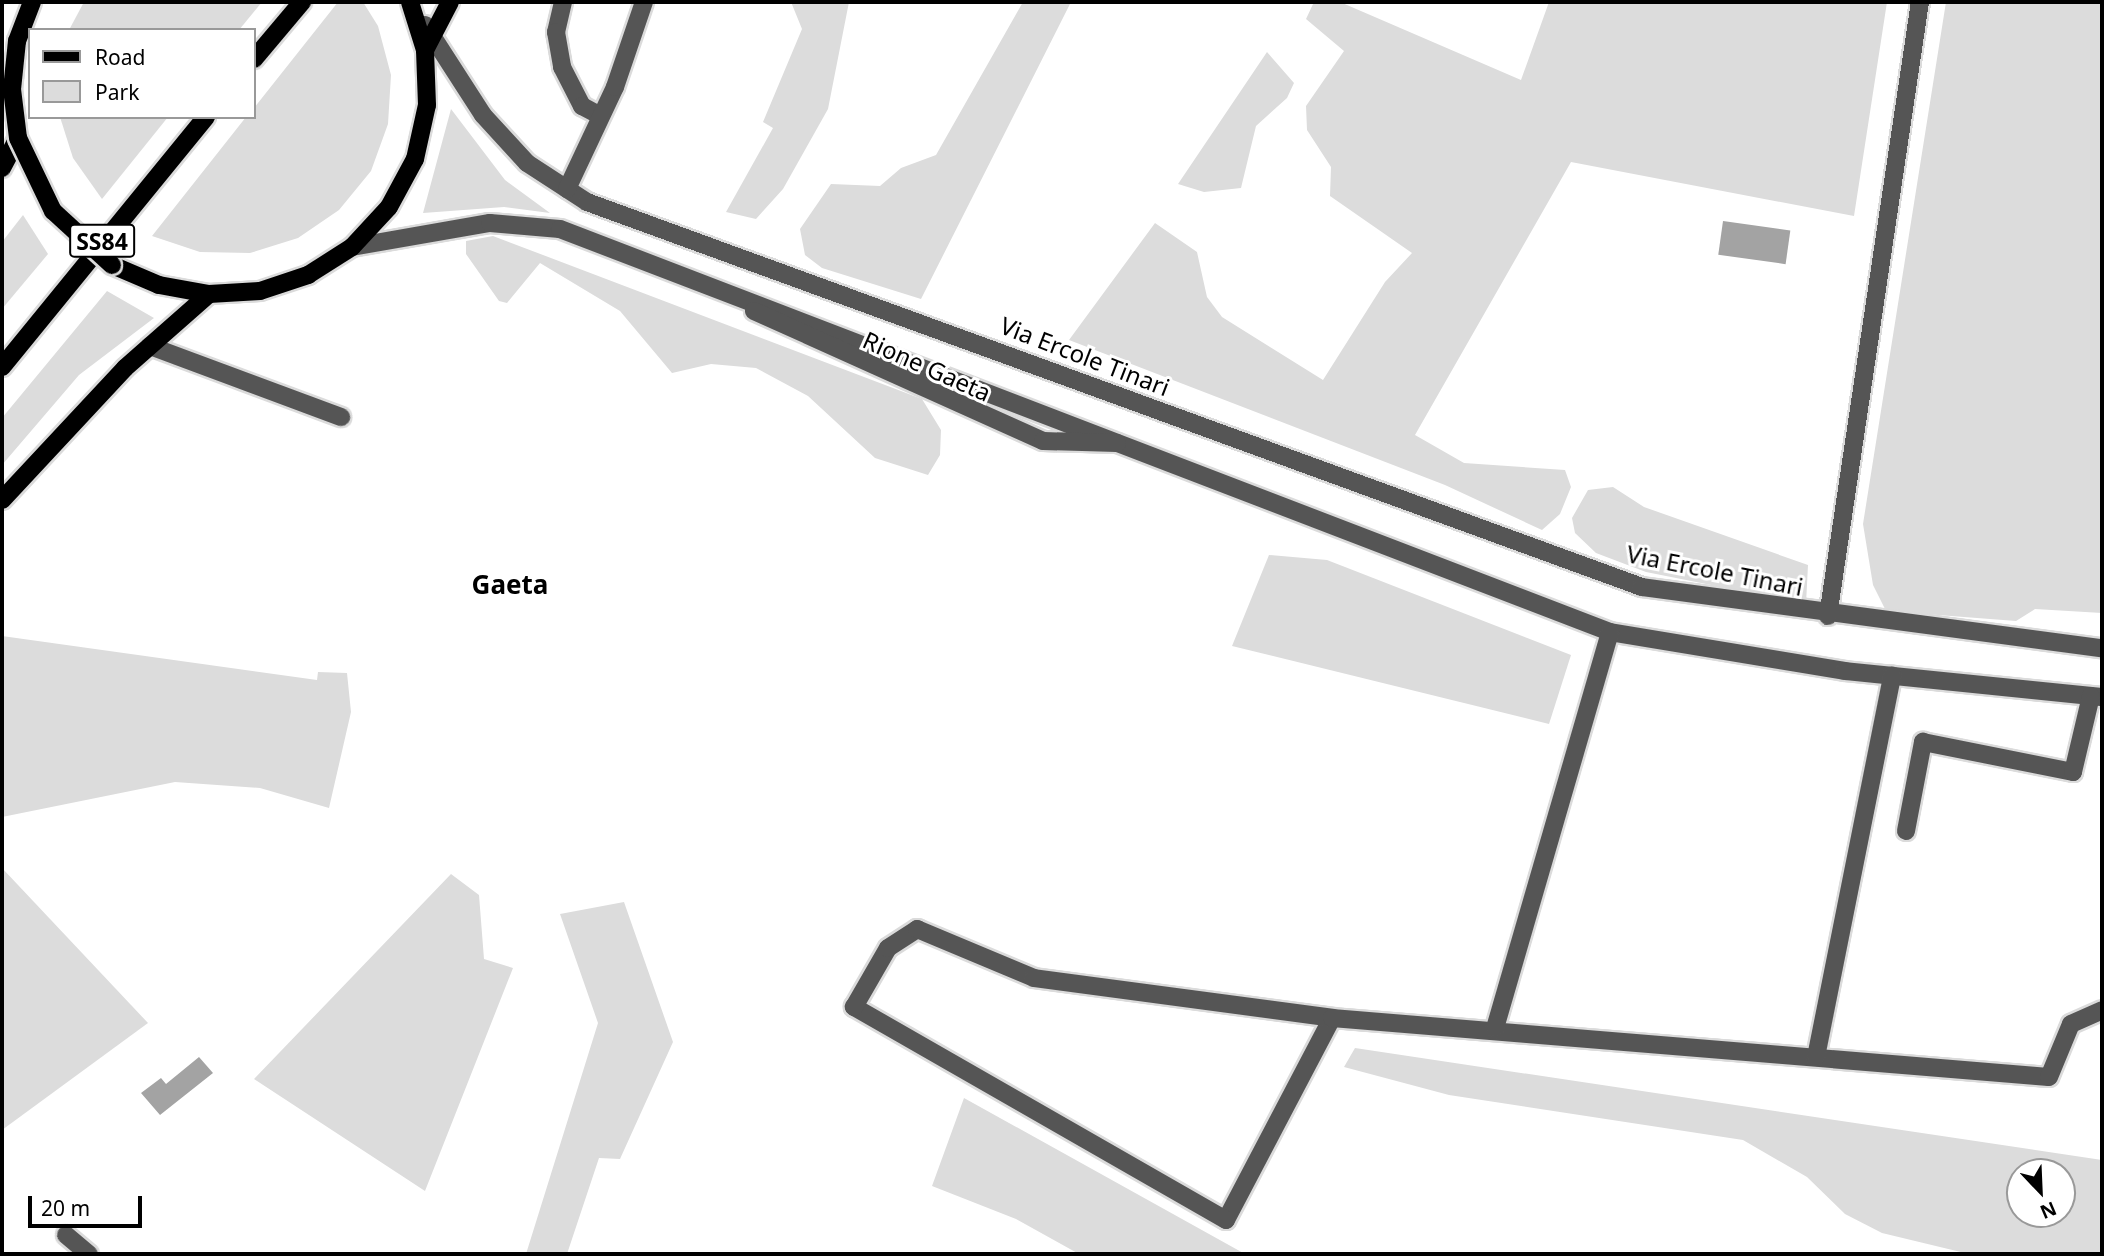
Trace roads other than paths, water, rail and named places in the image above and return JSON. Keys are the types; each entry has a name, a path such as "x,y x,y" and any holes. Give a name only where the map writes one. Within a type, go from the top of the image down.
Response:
{"main road":[{"name":"Via Ercole Tinari","path":"32,2 18,41 17,131 53,211 112,265 159,285 209,294 284,283 352,247 389,207 415,159 427,105 428,43 410,2"},
{"path":"256,57 302,2"},
{"path":"428,43 450,2"},
{"path":"2,110 17,131 2,168"},
{"name":"SS84","path":"2,367 204,119"},
{"path":"2,500 150,346 209,294"}],"street":[{"path":"563,2 556,32 562,67 582,106 601,116"},
{"path":"567,189 601,116 644,2"},
{"name":"Via Ercole Tinari","path":"1828,616 1920,2"},
{"name":"Via Ercole Tinari","path":"428,43 483,115 527,163 587,202 1642,587 1828,616 2102,648"},
{"name":"Via Ercole Tinari","path":"352,247 491,223 560,229 1121,442 1610,632 1892,676 2097,697"},
{"name":"Rione Gaeta","path":"726,292 777,326 1043,441 1121,442"},
{"path":"150,346 341,417"},
{"path":"1495,1028 1610,632"},
{"path":"1815,1057 1892,676"},
{"path":"1906,831 1923,742 2073,772 2097,697"},
{"path":"1332,1018 1226,1220 854,1007 888,948 917,929 1034,978 1332,1018 1495,1028 2049,1077 2070,1024 2102,1010"},
{"path":"66,1235 89,1254"}],"district":[{"name":"Gaeta","path":"510,585"}]}
